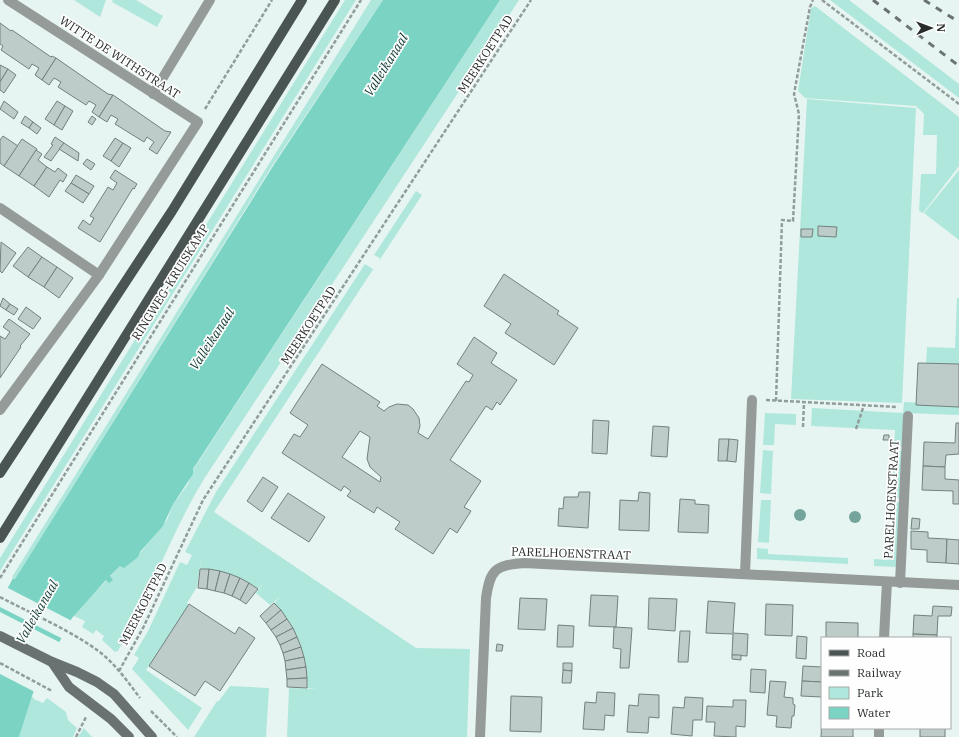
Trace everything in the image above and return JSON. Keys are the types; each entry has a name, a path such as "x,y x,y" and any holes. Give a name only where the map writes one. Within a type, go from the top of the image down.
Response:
{"main road":[{"path":"0,474 172,211 302,0"},
{"name":"RINGWEG-KRUISKAMP","path":"0,538 335,0"}],"street":[{"name":"WITTE DE WITHSTRAAT","path":"8,0 198,122"},
{"path":"154,94 210,0"},
{"path":"0,410 99,275 198,122"},
{"path":"0,208 99,275"},
{"path":"745,574 752,400"},
{"name":"PARELHOENSTRAAT","path":"900,583 908,416"},
{"name":"PARELHOENSTRAAT","path":"480,737 486,598 489,580 493,572 501,566 524,563 959,585"},
{"path":"884,637 886,582"},
{"path":"0,636 52,662 97,682 114,694 152,737"},
{"path":"52,662 69,688 112,720 129,737"}],"path":[{"path":"198,122 272,0"},
{"name":"RINGWEG-KRUISKAMP","path":"0,578 361,0"},
{"name":"MEERKOETPAD","path":"119,670 144,626 203,500 531,0"},
{"path":"776,401 782,220 793,221 799,114 794,94 810,7 814,0"},
{"path":"822,0 959,104"},
{"path":"752,400 902,407"},
{"path":"803,427 804,402"},
{"path":"856,429 864,405"},
{"path":"0,597 68,632 98,650 119,670 143,701"},
{"path":"0,663 41,684"},
{"path":"148,708 177,737"},
{"path":"76,737 87,717"}],"green space":[{"path":"74,0 106,0 100,17"},
{"path":"113,0 136,0 163,16 157,27 112,2"},
{"path":"345,0 356,0 0,571 0,558"},
{"path":"371,0 383,0 274,163 15,579 12,577"},
{"path":"500,0 519,0 204,479 181,521 130,630 118,651 115,652 102,640 104,636 96,630 93,634 82,627 85,621 74,616 76,612 107,580 113,580 110,577 120,566 141,552 167,520 172,506 188,484 193,470"},
{"path":"830,0 849,0 959,84 959,98"},
{"path":"815,6 959,117 959,166 923,213 919,211 921,174 936,174 937,135 923,135 924,114 916,106 805,98 798,91 811,8"},
{"path":"807,99 916,108 902,403 791,399"},
{"path":"959,170 959,240 924,213"},
{"path":"416,191 422,195 379,261 380,258 374,255"},
{"path":"365,264 373,269 374,268 214,512 416,648 470,649 467,737 287,737 289,688 317,689 307,688 305,664 299,642 288,622 274,603 281,596 270,605 256,593 264,582 258,589 230,574 200,569 201,559 197,587 187,603 189,605 146,670 202,708 188,730 132,669 139,658 134,655 148,631 180,562 187,565 192,555 185,552 216,492"},
{"path":"957,298 959,298 959,415 904,413 902,446 894,446 895,430 811,426 812,408 903,413 904,402 924,403 927,347 955,348"},
{"path":"765,413 796,414 796,425 775,424 774,445 763,445"},
{"path":"763,450 773,451 771,494 760,493"},
{"path":"894,450 902,451 900,498 892,498"},
{"path":"761,500 771,500 769,543 758,542"},
{"path":"892,502 900,502 896,567 874,566 874,559 889,560"},
{"path":"757,548 768,549 768,554 848,558 848,564 757,559"},
{"path":"230,686 269,688 266,737 194,737 217,701 218,702"},
{"path":"32,696 34,699 43,703 47,698 66,712 68,720 77,728 73,737 19,737"},
{"path":"84,728 92,737 78,737"}],"water":[{"name":"Valleikanaal","path":"383,0 500,0 193,469 193,474 172,506 163,526 140,552 138,557 124,568 120,566 110,576 113,580 109,583 106,580 72,618 34,690 19,737 0,737 0,603 13,578 15,579 275,163"}],"pier":[{"path":"6,587 72,621 63,639 0,607 0,598"},
{"path":"0,612 61,643 35,692 0,674"}],"building":[{"path":"0,23 51,57 56,58 42,80 35,75 39,68 32,64 29,69 1,50 3,46 0,44"},
{"path":"56,58 108,94 113,95 99,117 92,112 96,105 89,101 86,105 58,87 61,82 54,78 49,85 42,80"},
{"path":"0,65 8,69 0,82"},
{"path":"8,69 16,75 4,93 0,90 0,82"},
{"path":"113,95 165,131 171,132 157,154 149,149 154,142 147,137 144,142 115,124 118,119 111,115 107,122 99,117"},
{"path":"4,101 18,112 14,119 0,109"},
{"path":"57,101 65,106 54,125 45,119"},
{"path":"65,106 73,111 62,130 54,125"},
{"path":"25,116 33,122 29,128 21,123"},
{"path":"92,116 96,119 92,125 88,122"},
{"path":"33,122 41,128 37,134 29,128"},
{"path":"3,136 18,146 4,166 0,163 0,140"},
{"path":"55,137 64,143 51,161 44,157 53,145 51,144"},
{"path":"115,138 123,143 111,161 103,156"},
{"path":"22,139 37,149 19,176 4,166"},
{"path":"64,143 79,153 78,161 59,149"},
{"path":"123,143 131,148 119,167 111,161"},
{"path":"36,150 42,154 38,160 47,167 34,186 19,176"},
{"path":"87,159 95,164 91,170 83,164"},
{"path":"47,167 55,172 58,168 67,175 63,182 60,180 49,197 34,186"},
{"path":"115,170 137,184 134,189 133,188 100,242 78,228 83,220 90,225 94,218 90,216 108,187 113,190 117,183 110,178"},
{"path":"76,175 94,186 89,194 71,183"},
{"path":"71,183 89,194 83,203 65,191"},
{"path":"818,226 837,227 836,237 818,236"},
{"path":"801,229 813,229 812,237 801,237"},
{"path":"1,242 16,253 2,273 0,271"},
{"path":"28,247 42,257 28,277 13,266"},
{"path":"42,257 57,267 44,287 28,277"},
{"path":"57,267 73,278 59,298 44,287"},
{"path":"504,274 559,311 557,314 578,328 554,365 505,333 511,324 484,306"},
{"path":"3,298 10,304 6,310 0,306"},
{"path":"10,304 18,309 14,315 6,310"},
{"path":"26,307 41,318 33,329 18,319"},
{"path":"9,319 30,334 20,346 21,347 0,378 0,336 5,339 10,332 3,327"},
{"path":"474,337 497,353 491,363 517,380 500,405 497,402 492,410 486,406 450,460 481,481 464,507 471,511 457,533 450,528 433,554 395,529 400,522 377,507 374,513 347,496 351,491 344,486 341,491 282,453 294,434 300,437 308,425 290,413 322,364 380,402 377,406 384,411 397,404 408,405 413,409 419,418 420,426 418,433 428,439 466,381 469,382 473,375 457,364","holes":["360,431 370,437 367,459 370,467 381,477 380,482 342,457"]},
{"path":"918,363 959,364 959,407 916,405"},
{"path":"593,420 609,421 607,454 592,453"},
{"path":"956,423 959,423 959,454 946,455 945,467 923,466 924,442 955,443"},
{"path":"653,426 669,427 667,457 651,456"},
{"path":"884,435 889,435 889,440 883,440"},
{"path":"719,439 729,439 727,461 718,461"},
{"path":"729,439 738,440 736,462 727,461"},
{"path":"923,466 945,467 945,479 959,480 959,504 953,504 953,491 922,490"},
{"path":"263,477 278,487 262,512 247,501"},
{"path":"579,492 590,492 588,528 558,526 559,508 563,509 564,497 578,497"},
{"path":"639,492 650,493 649,531 619,530 620,500 638,501"},
{"path":"288,493 325,517 309,542 271,518"},
{"path":"680,499 695,500 695,504 709,505 708,533 678,532"},
{"path":"912,518 920,519 919,529 911,529"},
{"path":"911,531 928,532 928,538 947,539 946,563 927,562 927,550 911,549"},
{"path":"947,539 959,540 959,564 946,563"},
{"path":"200,569 209,569 207,589 198,588"},
{"path":"209,569 220,571 215,591 207,589"},
{"path":"220,571 230,574 224,593 215,591"},
{"path":"230,574 240,578 232,596 224,593"},
{"path":"240,578 249,583 240,600 232,596"},
{"path":"249,583 258,589 246,604 240,600"},
{"path":"591,595 618,596 616,627 589,626"},
{"path":"520,598 547,599 545,630 518,629"},
{"path":"649,598 677,599 675,631 648,629"},
{"path":"708,601 735,603 733,633 748,634 747,656 732,655 733,634 706,633"},
{"path":"274,603 281,610 266,623 260,616"},
{"path":"189,604 235,634 239,627 255,638 220,691 205,681 195,696 149,666"},
{"path":"766,604 793,605 792,636 765,635"},
{"path":"933,606 952,607 951,616 938,616 937,635 913,634 914,615 932,616"},
{"path":"281,610 287,619 271,630 266,623"},
{"path":"287,619 293,628 276,637 271,630"},
{"path":"826,622 858,623 858,637 826,637"},
{"path":"558,625 574,626 573,647 557,647"},
{"path":"614,627 632,628 629,668 620,668 621,649 613,648"},
{"path":"293,628 297,637 280,645 276,637"},
{"path":"680,631 690,631 688,662 678,662"},
{"path":"913,634 937,635 937,637 913,637"},
{"path":"797,636 807,637 806,659 796,658"},
{"path":"297,637 301,647 283,653 280,645"},
{"path":"497,644 503,645 502,651 496,651"},
{"path":"301,647 304,657 285,661 283,653"},
{"path":"732,655 741,655 741,660 732,659"},
{"path":"304,657 306,667 286,670 285,661"},
{"path":"563,663 572,663 572,671 563,670"},
{"path":"803,666 821,667 821,682 802,681"},
{"path":"306,667 307,678 287,679 286,670"},
{"path":"751,669 766,670 765,693 750,692"},
{"path":"563,670 572,671 571,683 562,683"},
{"path":"307,678 307,688 287,687 287,679"},
{"path":"770,681 786,682 784,697 793,698 793,704 795,705 791,728 776,727 777,716 767,715"},
{"path":"802,681 821,682 821,697 801,696"},
{"path":"597,692 615,693 614,716 605,715 604,730 583,729 585,702 596,703"},
{"path":"639,694 659,695 659,718 649,717 648,733 627,732 629,705 638,706"},
{"path":"511,696 542,697 541,732 510,731"},
{"path":"685,697 703,698 702,720 693,720 692,736 671,734 673,707 684,708"},
{"path":"733,700 746,700 745,727 736,726 736,737 714,736 715,722 706,722 707,706 733,707"},
{"path":"821,729 853,729 853,737 821,737"},
{"path":"920,729 945,729 945,737 920,737"}],"railway":[{"path":"873,0 959,66"},
{"path":"924,0 959,22"}]}
